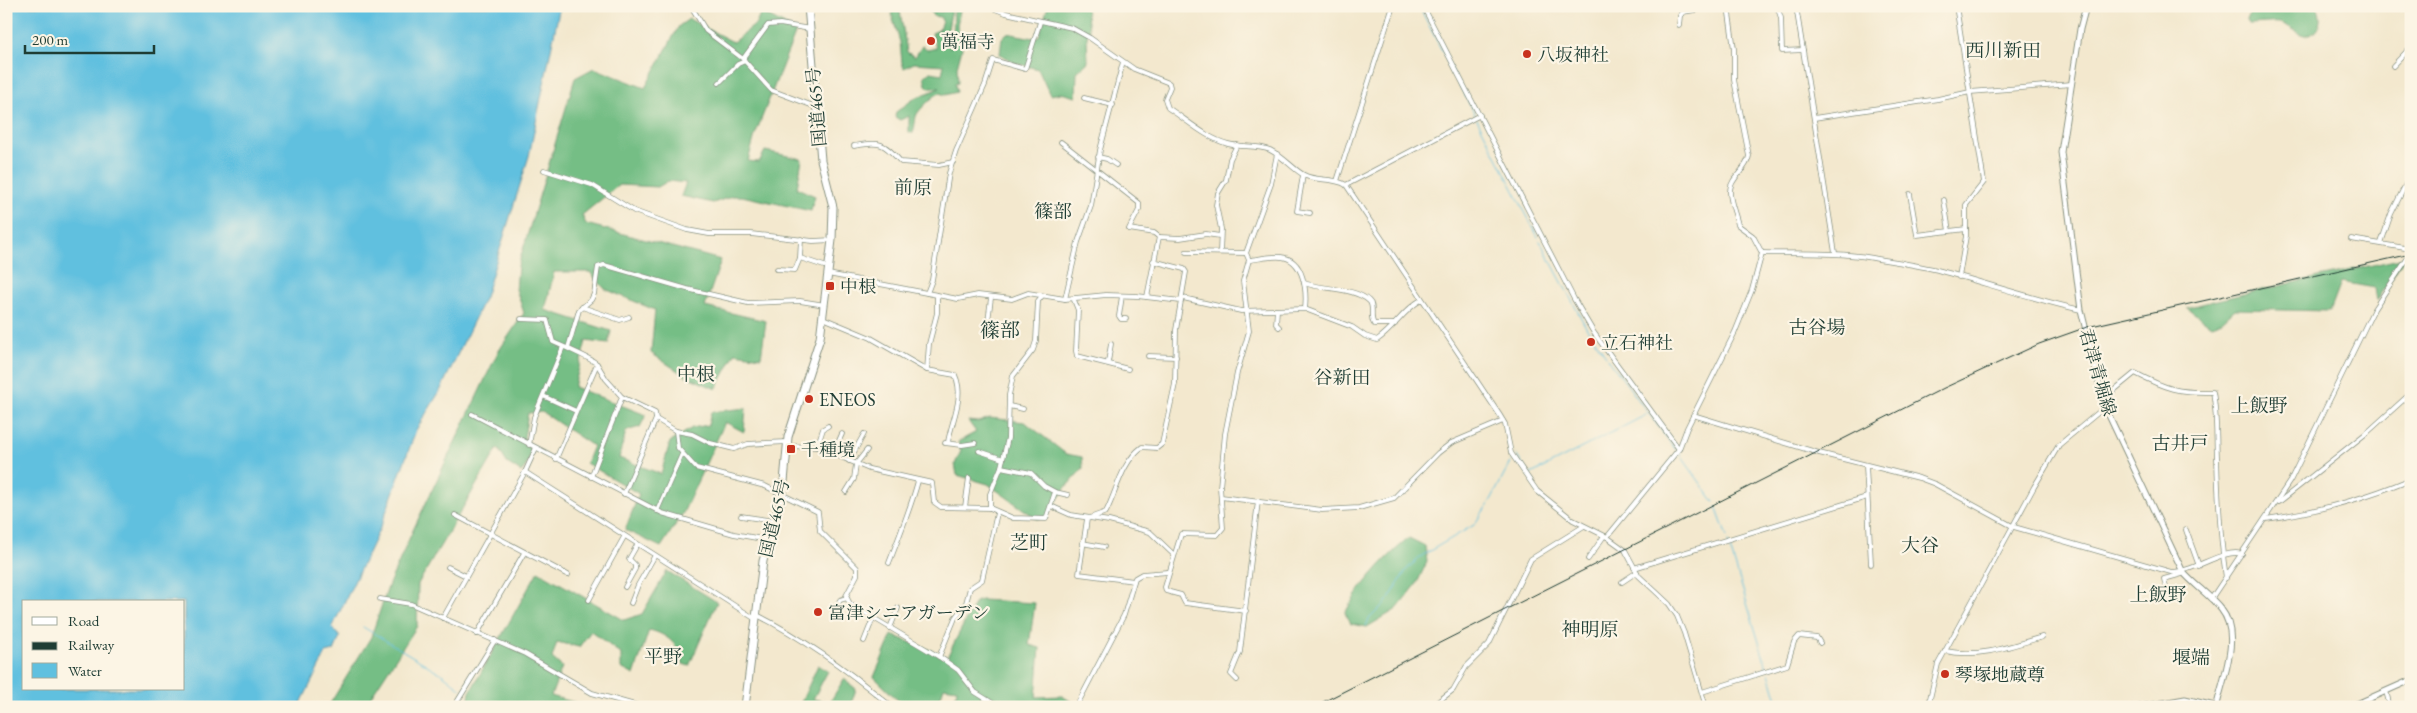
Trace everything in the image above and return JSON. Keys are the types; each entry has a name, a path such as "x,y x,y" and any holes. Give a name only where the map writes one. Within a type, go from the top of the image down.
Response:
{"highway":[{"name":"国道465号","path":"745,707 763,561 783,494 787,444 820,338 832,240 833,207 821,160 808,6"}],"main road":[{"name":"君津青堀線","path":"2086,6 2061,152 2081,310 2105,407 2184,573 2224,612 2231,636 2218,706"},
{"path":"2350,707 2410,681"},
{"path":"2140,707 2185,699 2218,706"}],"street":[{"path":"692,6 706,31 744,60 771,90 816,107"},
{"path":"987,6 1040,22 1072,28 1144,74 1169,83 1170,87 1165,100 1168,108 1218,140 1236,145 1254,146 1277,154 1303,175 1337,181 1346,185 1503,421 1508,448 1530,483 1553,505 1625,550 1635,570 1664,598 1677,616 1706,707"},
{"path":"1337,181 1393,6"},
{"path":"1423,6 1574,299 1600,341 1680,449"},
{"path":"1679,25 1680,16 1683,12 1702,7 1719,6"},
{"path":"1588,559 1605,536 1680,449 1693,415 1735,332 1752,290 1762,253 1753,236 1738,225 1730,190 1734,180 1746,167 1749,156 1735,83 1734,49 1728,6"},
{"path":"1777,6 1781,18 1782,52 1803,50"},
{"path":"1796,6 1835,253"},
{"path":"1956,6 1984,182 1966,205 1966,229 1959,277"},
{"path":"927,293 932,280 953,162 985,85 993,60 1025,69 1040,22"},
{"path":"720,83 744,60 768,25 780,24 810,30"},
{"path":"2393,66 2411,47"},
{"path":"1065,299 1078,242 1092,206 1098,157 1123,62"},
{"path":"1814,118 1938,99 1970,92 2072,84"},
{"path":"1084,98 1113,105"},
{"path":"1346,185 1480,115"},
{"path":"1061,142 1140,205 1129,229 1154,233 1159,237 1180,238 1206,234 1220,236"},
{"path":"854,146 878,143 885,146 901,162 938,165 953,162"},
{"path":"1220,252 1217,199 1227,177 1230,159 1236,145"},
{"path":"1246,611 1186,603 1181,595 1166,591 1165,587 1180,534 1217,535 1223,528 1220,487 1228,417 1249,331 1248,309 1243,281 1249,260 1245,249 1271,184 1277,154"},
{"path":"1098,157 1107,159 1116,165"},
{"path":"544,170 592,185 634,211 687,230 709,234 751,234 801,240 832,240"},
{"path":"1303,175 1298,211 1310,213"},
{"path":"2381,243 2391,214 2408,180"},
{"path":"1910,194 1916,234 1966,229"},
{"path":"1944,200 1949,231"},
{"path":"1147,297 1159,237"},
{"path":"2211,600 2277,503 2300,462 2374,309 2411,251 2381,243 2351,239"},
{"path":"777,269 794,270 800,258 801,240"},
{"path":"1186,252 1220,252 1245,249"},
{"path":"1762,253 1817,255 1835,253 1930,269 2023,296 2081,310"},
{"path":"1249,260 1283,256 1298,266 1304,283 1305,309"},
{"path":"800,258 824,266"},
{"path":"1087,519 1106,512 1113,494 1136,452 1142,448 1161,447 1175,384 1176,330 1186,270 1153,261"},
{"path":"529,445 534,417 543,396 566,348 582,308 591,300 594,294 598,267 604,265 639,276 748,303 800,301 825,305"},
{"path":"828,274 958,299 978,295 1012,299 1024,293 1074,300 1089,296 1147,297 1182,300 1233,310 1305,309 1352,327 1365,336 1377,340 1388,333 1408,308 1421,300"},
{"path":"1304,283 1314,287 1340,289 1368,300 1372,304 1371,319 1374,324 1395,324"},
{"path":"927,370 929,344 937,313 937,295"},
{"path":"990,508 990,494 1001,467 1008,433 1009,406 1014,376 1019,365 1033,350 1036,341 1038,301 1042,296"},
{"path":"1122,296 1119,316 1121,319 1126,319"},
{"path":"988,320 991,298"},
{"path":"1074,300 1078,310 1076,354 1080,358 1108,362 1121,368 1128,368"},
{"path":"1207,311 1208,305"},
{"path":"582,308 620,320 629,317"},
{"path":"1277,310 1276,324 1279,327"},
{"path":"823,318 871,338 927,370 955,374 957,378 958,406 946,442 962,445 975,443"},
{"path":"520,319 547,320 552,342 576,354 590,358 597,364 606,379 622,397 654,412 656,419 624,494"},
{"path":"1108,362 1111,344"},
{"path":"1148,356 1176,357"},
{"path":"556,458 597,364"},
{"path":"2102,400 2135,373 2156,384 2183,392 2213,392 2217,413 2217,456 2226,578"},
{"path":"2277,503 2368,431 2411,393"},
{"path":"543,396 576,411"},
{"path":"591,477 622,397"},
{"path":"1009,406 1023,409"},
{"path":"1928,707 1938,664 2059,445 2105,407"},
{"path":"472,414 657,511 683,521 768,540"},
{"path":"1693,415 1866,466 1935,484 2014,527 2171,572 2184,573"},
{"path":"656,419 676,431 692,434 710,443 734,449 748,444 787,444 817,447 856,464 901,478 932,483 933,498 936,505 990,508 997,513 1013,518 1046,519 1055,492"},
{"path":"1221,497 1322,510 1341,510 1394,498 1438,453 1451,443 1503,421"},
{"path":"817,447 823,429 828,426"},
{"path":"676,431 678,448 696,468 765,486 818,512 820,531 857,568 857,575 846,598"},
{"path":"833,454 842,434"},
{"path":"849,461 864,434"},
{"path":"443,618 525,472 536,448"},
{"path":"846,492 854,479 856,464 867,450"},
{"path":"979,451 1003,459"},
{"path":"657,511 682,454"},
{"path":"1866,466 1871,564"},
{"path":"1001,467 1032,473 1044,486 1055,492 1068,495"},
{"path":"525,472 654,556 757,618 776,624 892,707"},
{"path":"965,507 969,478"},
{"path":"2266,519 2328,508 2373,494 2411,479"},
{"path":"889,563 905,517 912,504 918,481"},
{"path":"1622,582 1635,570 1867,497"},
{"path":"1394,498 1399,503"},
{"path":"1237,680 1231,674 1240,652 1258,502"},
{"path":"1051,506 1087,519 1109,521 1150,532 1173,554"},
{"path":"939,657 955,618 966,603 970,588 982,580 997,513"},
{"path":"455,515 568,575"},
{"path":"741,516 774,521"},
{"path":"1087,519 1079,574 1134,581"},
{"path":"1431,707 1453,690 1466,667 1489,644 1531,559 1584,526"},
{"path":"2186,530 2199,566"},
{"path":"588,600 624,537"},
{"path":"1082,543 1104,548"},
{"path":"624,587 635,569 635,565 629,559 637,545"},
{"path":"2167,592 2165,578 2184,573 2223,556 2238,552 2242,554"},
{"path":"477,634 524,553"},
{"path":"631,603 638,585 654,556"},
{"path":"448,567 466,576"},
{"path":"1076,707 1124,616 1136,576 1168,572"},
{"path":"834,611 840,600 846,598"},
{"path":"846,598 855,607 874,616 958,670 975,692 1000,707"},
{"path":"380,599 411,604 532,657 592,693 642,707"},
{"path":"890,628 898,608"},
{"path":"864,642 874,616"},
{"path":"1702,692 1787,665 1794,642 1800,636 1817,638 1820,643"},
{"path":"1945,651 1959,654 1980,654 2042,638"},
{"path":"454,707 495,640"},
{"path":"2410,681 2411,688"},
{"path":"2386,691 2390,707"},
{"path":"2182,707 2185,699"}],"green space":[{"path":"764,6 782,6 768,9 766,15 796,31 755,135 748,161 759,162 765,151 802,159 797,188 815,196 811,211 742,196 733,196 713,203 681,196 686,183 668,181 658,187 619,185 582,215 586,224 721,260 705,307 766,321 761,357 735,353 716,389 684,375 651,353 655,310 605,289 590,272 554,272 545,310 611,331 608,344 586,341 574,387 646,415 640,427 626,431 619,458 661,474 670,442 692,428 708,425 711,412 746,408 744,432 725,422 683,513 661,547 625,530 639,494 586,463 593,446 542,412 528,413 523,444 530,448 530,458 527,464 521,472 507,463 498,448 418,584 417,626 364,707 328,707 371,637 389,584 414,528 498,352 524,313 516,289 518,266 575,78 594,68 645,88 679,26 689,19 733,42 756,24"},
{"path":"945,6 952,6 947,34 950,48 953,41 954,6 961,6 957,25 962,48 957,67 958,83 955,84 957,92 945,95 940,93 927,102 917,114 912,133 909,132 909,116 900,120 895,117 896,112 915,98 940,88 929,88 926,85 924,76 931,72 942,74 944,65 914,63 904,68 900,42 891,13 895,10 900,11 907,52 915,57 922,46 928,50 936,48 932,33 939,30 942,20 940,17 933,16 930,10 942,12"},
{"path":"1048,6 1084,6 1086,9 1089,29 1087,37 1088,62 1077,72 1076,97 1061,93 1050,95 1038,69 1015,63 1000,54 1002,38 1007,33 1033,38 1039,36"},
{"path":"2253,6 2317,6 2320,23 2308,35 2303,35 2280,23 2249,24 2247,20"},
{"path":"2404,258 2377,301 2375,288 2341,282 2330,311 2235,309 2222,321 2211,325 2187,308 2217,300"},
{"path":"990,418 1025,422 1066,454 1082,457 1083,468 1066,487 1046,517 1037,519 988,484 957,475 955,464 961,451 958,442 976,432 968,421 978,422"},
{"path":"1409,538 1425,546 1427,562 1416,585 1397,609 1367,627 1351,624 1345,613 1358,592 1390,555"},
{"path":"538,571 624,620 642,614 667,571 717,602 689,666 683,664 676,646 672,642 662,634 649,630 634,675 621,668 621,654 591,631 579,647 557,642 552,658 562,667 551,696 591,707 467,707 470,692"},
{"path":"981,600 1035,603 1029,645 1040,648 1036,697 1062,696 1080,707 954,707 957,689 944,687 941,696 938,698 946,703 948,707 905,707 874,677 892,635 947,657 975,602"},
{"path":"818,665 828,671 813,699 830,702 844,679 856,689 850,707 799,707"}],"water":[{"path":"6,6 560,6 529,156 485,297 440,391 416,430 381,526 332,628 340,637 334,651 326,653 299,707 6,707"}],"waterway":[{"path":"1419,6 1475,115"},
{"path":"1477,119 1538,237"},
{"path":"1540,241 1587,329 1606,356"},
{"path":"1608,359 1676,450"},
{"path":"1517,455 1529,475 1646,415"},
{"path":"1679,453 1714,502"},
{"path":"1366,626 1369,619 1389,599 1407,569 1423,555 1474,525 1491,500 1513,458"},
{"path":"1716,507 1727,537"},
{"path":"1728,542 1767,668"},
{"path":"363,627 442,674 461,689"},
{"path":"1769,673 1779,707"}],"railway":[{"path":"1313,707 1944,388 2039,344 2087,327 2411,254"}],"place":[{"name":"萬福寺","path":"931,41"},
{"name":"八坂神社","path":"1527,54"},
{"name":"中根","path":"830,286"},
{"name":"立石神社","path":"1591,342"},
{"name":"ENEOS","path":"809,399"},
{"name":"千種境","path":"791,449"},
{"name":"富津シニアガーデン","path":"818,612"},
{"name":"琴塚地蔵尊","path":"1945,674"}],"district":[{"name":"西川新田","path":"2003,50"},
{"name":"前原","path":"913,187"},
{"name":"篠部","path":"1053,211"},
{"name":"古谷場","path":"1817,327"},
{"name":"篠部","path":"1000,330"},
{"name":"中根","path":"696,374"},
{"name":"谷新田","path":"1342,377"},
{"name":"上飯野","path":"2259,405"},
{"name":"古井戸","path":"2180,443"},
{"name":"芝町","path":"1029,542"},
{"name":"大谷","path":"1920,545"},
{"name":"上飯野","path":"2158,594"},
{"name":"神明原","path":"1590,629"},
{"name":"平野","path":"663,656"},
{"name":"堰端","path":"2191,657"}]}
